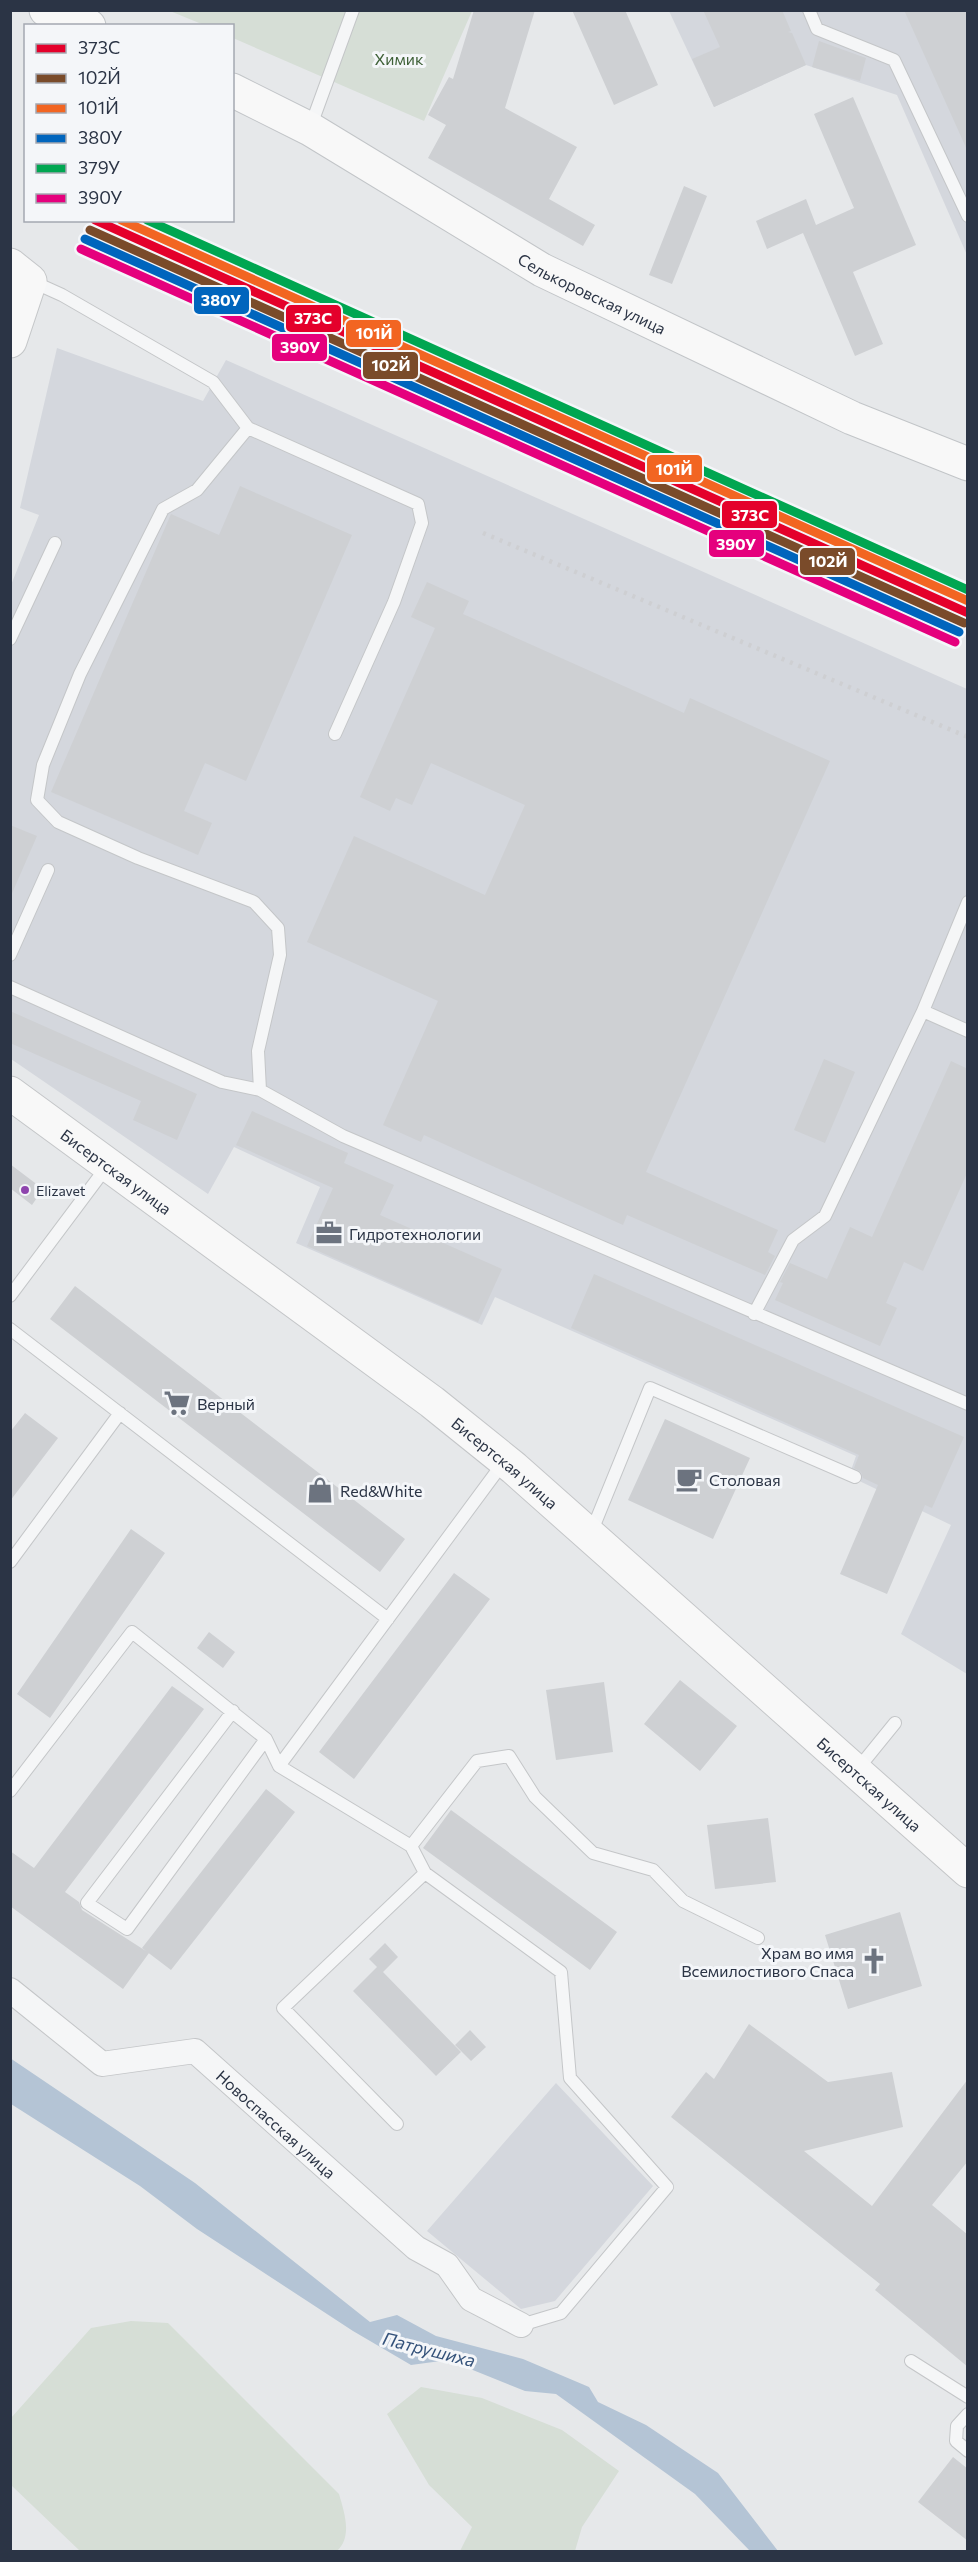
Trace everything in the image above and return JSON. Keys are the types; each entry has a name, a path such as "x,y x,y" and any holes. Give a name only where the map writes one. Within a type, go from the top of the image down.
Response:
{"main road":[{"path":"46,10 83,24"},
{"name":"Селькоровская улица","path":"234,91 310,129 542,270 852,418 968,464"},
{"path":"10,341 20,273"},
{"name":"Бисертская улица","path":"10,1093 432,1402 505,1461 968,1871"}],"street":[{"name":"Новоспасская улица","path":"10,1990 102,2064 195,2051 416,2248 447,2265 471,2299 520,2325"}],"lane":[{"path":"310,129 353,10"},
{"path":"810,10 817,29 894,60 968,216"},
{"path":"20,273 213,382 248,428 418,504 422,524 398,591 335,734"},
{"path":"248,428 197,490 163,509 80,674 42,765 37,800 58,822 138,858 254,902 278,928 280,955 258,1051 260,1090"},
{"path":"10,639 54,543"},
{"path":"10,955 48,870"},
{"path":"754,1314 793,1240 825,1216 922,1011 968,902"},
{"path":"10,987 222,1082 260,1090 343,1136 968,1404"},
{"path":"922,1011 968,1031"},
{"path":"10,1296 108,1164"},
{"path":"10,1329 388,1619"},
{"path":"590,1536 650,1388 855,1478"},
{"path":"10,1562 120,1413"},
{"path":"279,1766 505,1461"},
{"path":"10,1791 132,1632 266,1739 279,1766 411,1846 425,1873 561,1972 570,2078 667,2187 561,2313 520,2325"},
{"path":"233,1711 87,1903 127,1929 266,1739"},
{"path":"855,1772 895,1723"},
{"path":"411,1846 477,1761 509,1756 535,1797 593,1853 653,1870 683,1901 758,1938"},
{"path":"397,2124 283,2007 425,1873"},
{"path":"911,2361 968,2397"},
{"path":"968,2414 957,2426 956,2441 968,2451"}],"shaded area":[{"path":"669,11 967,11 967,255 897,95 806,65 714,107"},
{"path":"57,348 203,401 226,360 967,689 967,1674 901,1634 951,1525 849,1476 856,1456 495,1297 482,1325 296,1243 320,1187 234,1147 208,1194 11,1059 11,585 39,515 20,508"},
{"path":"556,2083 653,2186 555,2301 521,2309 427,2231"}],"green space":[{"name":"Химик","path":"170,11 472,11 424,121 234,38 234,24 202,24"},
{"path":"131,2321 168,2323 339,2494 345,2516 346,2531 342,2545 337,2551 80,2551 11,2485 11,2418 91,2328"},
{"path":"421,2387 482,2398 562,2430 619,2471 582,2527 575,2551 460,2551 472,2527 429,2485 387,2414"}],"water":[{"name":"Патрушиха","path":"10,2058 195,2183 370,2322 397,2315 436,2336 523,2359 589,2387 598,2402 646,2425 718,2473 778,2551 750,2551 695,2494 556,2394 525,2391 448,2360 411,2365 353,2331 197,2229 140,2186 11,2104"}],"building":[{"path":"474,10 535,10 505,108 577,147 549,199 595,225 583,246 428,158 446,125 428,115 449,77 453,79"},
{"path":"572,10 625,10 658,85 614,105"},
{"path":"703,10 782,10 791,31 788,32 792,33 806,65 714,107 692,59 720,47"},
{"path":"904,10 968,10 968,152"},
{"path":"819,41 866,58 860,81 812,67"},
{"path":"853,97 916,245 853,272 883,344 855,356 803,233 767,249 756,221 806,199 816,225 854,208 814,114"},
{"path":"684,186 707,196 672,284 649,275"},
{"path":"240,486 352,535 246,781 205,763 184,811 212,823 198,855 51,792 171,514 219,535"},
{"path":"427,582 469,601 463,614 684,713 690,698 830,761 646,1172 778,1230 768,1252 775,1256 765,1275 627,1215 623,1225 424,1135 421,1142 383,1125 438,1001 307,942 354,836 485,895 525,805 431,763 412,805 396,798 390,811 360,797 435,628 411,617"},
{"path":"10,825 37,836 10,898"},
{"path":"10,1011 197,1094 177,1140 133,1120 141,1101 10,1043"},
{"path":"824,1059 855,1072 825,1143 794,1130"},
{"path":"951,1061 968,1069 968,1171 923,1271 904,1262 886,1303 897,1308 880,1346 775,1300 783,1283 780,1282 790,1263 827,1279 850,1227 872,1237"},
{"path":"252,1111 348,1153 344,1163 394,1185 380,1215 502,1269 478,1322 307,1246 333,1188 236,1145"},
{"path":"10,1164 43,1189 32,1205 10,1188"},
{"path":"594,1274 964,1437 932,1508 925,1505 887,1594 840,1574 878,1485 863,1478 861,1472 854,1468 859,1455 571,1328"},
{"path":"75,1286 405,1539 380,1572 50,1319"},
{"path":"25,1413 58,1438 10,1501 10,1432"},
{"name":"Столовая","path":"665,1419 750,1458 713,1539 628,1500"},
{"path":"131,1529 165,1553 50,1718 17,1694"},
{"path":"454,1573 490,1599 354,1779 319,1752"},
{"path":"209,1632 235,1652 223,1668 197,1648"},
{"path":"680,1680 737,1726 700,1771 644,1724"},
{"path":"604,1682 613,1752 556,1760 546,1690"},
{"path":"172,1686 204,1709 65,1892 79,1902 82,1910 149,1953 123,1989 10,1906 10,1851 34,1868"},
{"path":"266,1789 295,1812 171,1970 142,1948"},
{"path":"451,1810 617,1932 590,1970 423,1848"},
{"path":"768,1818 776,1882 715,1889 707,1825"},
{"name":"Храм во имя Всемилостивого Спаса","path":"900,1912 922,1986 848,2009 825,1935"},
{"path":"385,1943 398,1957 383,1972 461,2052 436,2076 353,1991 377,1967 369,1959"},
{"path":"749,2024 828,2082 892,2072 903,2127 804,2151 872,2206 968,2079 968,2161 932,2205 968,2235 968,2367 875,2290 880,2284 671,2117 706,2072 714,2079"},
{"path":"470,2030 486,2047 471,2061 455,2045"},
{"path":"953,2457 968,2469 968,2541 918,2502"}],"railway":[{"path":"483,533 968,737"}],"transit line":[{"name":"373C","path":"99,222 968,613"},
{"name":"101Й","path":"125,222 968,601"},
{"name":"379У","path":"151,222 968,590"},
{"name":"102Й","path":"90,230 964,623"},
{"name":"380У","path":"85,239 959,632"},
{"name":"390У","path":"81,249 955,642"}],"place":[{"name":"Elizavet","path":"25,1190"},
{"name":"Гидротехнологии","path":"329,1233"},
{"name":"Верный","path":"177,1403"},
{"name":"Столовая","path":"689,1479"},
{"name":"Red&White","path":"320,1490"},
{"name":"Храм во имя Всемилостивого Спаса","path":"874,1961"}]}
